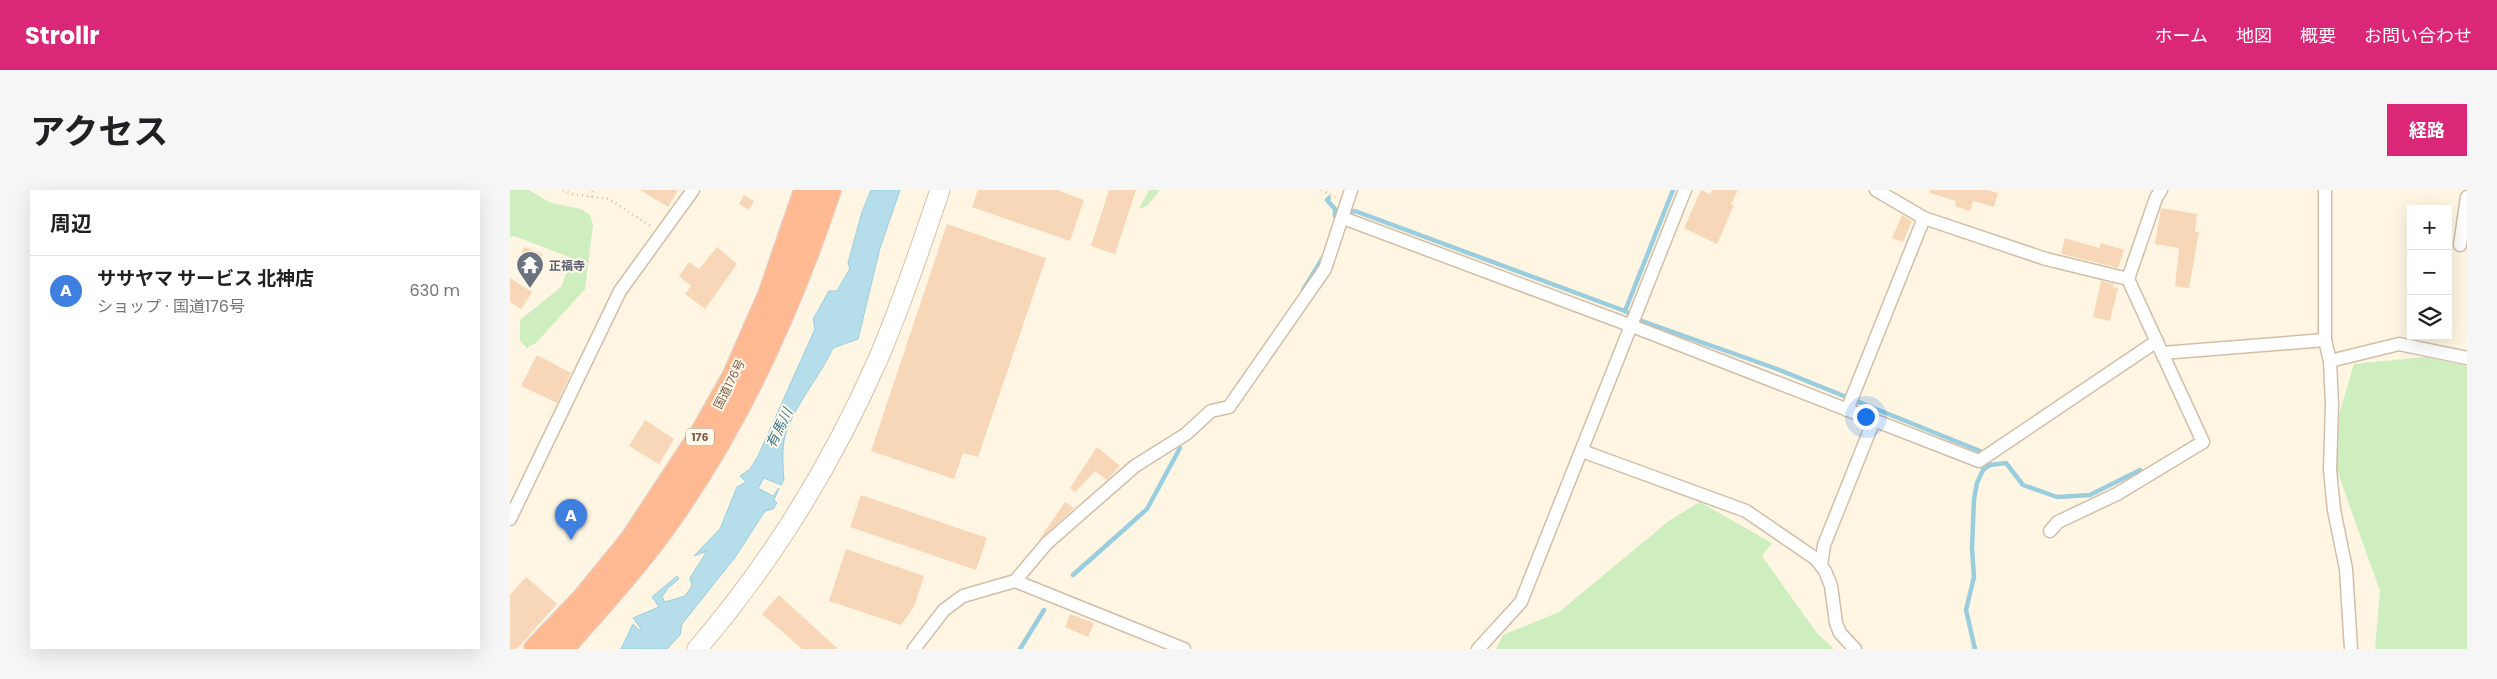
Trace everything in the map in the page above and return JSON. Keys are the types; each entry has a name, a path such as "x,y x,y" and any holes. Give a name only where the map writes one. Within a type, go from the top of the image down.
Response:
{"highway":[{"name":"国道176号","path":"536,649 583,600 632,540 703,432 733,379 770,295 806,190"},
{"name":"国道176号","path":"561,649 620,582 667,522 693,483 742,399 779,322 805,261 829,190"}],"street":[{"path":"510,519 620,291 693,190"},
{"path":"697,649 780,540 830,456 878,358 940,190"},
{"path":"914,649 944,610 964,596 1015,581 1047,543 1135,466 1186,434 1211,411 1229,406 1325,269 1352,190"},
{"path":"1478,649 1520,602 1632,326 1684,190"},
{"path":"1876,190 1924,218 2046,259 2128,279"},
{"path":"2050,531 2058,522 2117,494 2203,442 2128,279 2156,198 2161,190"},
{"path":"2325,190 2325,340 2330,361 2332,413 2330,470 2334,510 2346,569 2351,649"},
{"path":"2460,245 2467,197"},
{"path":"1344,215 1978,461 2157,341"},
{"path":"1847,410 1924,218"},
{"path":"2162,353 2325,340"},
{"path":"2330,361 2399,344 2467,358"},
{"path":"1821,565 1824,545 1874,420"},
{"path":"1582,451 1746,511 1816,560 1821,565 1831,586 1836,623 1840,633 1855,649"},
{"path":"1015,581 1184,649"}],"path":[{"path":"563,190 572,194 609,199 662,234"},
{"path":"591,196 593,190"}],"green space":[{"path":"510,190 529,190 551,203 581,209 590,215 593,225 585,289 536,343 527,348 520,341 520,320 561,287 572,258 514,236 510,238"},
{"path":"1149,190 1160,190 1147,206 1139,209"},
{"path":"2424,357 2467,366 2467,649 2375,649 2380,591 2329,448 2354,364"},
{"path":"1700,502 1772,543 1762,556 1817,633 1834,649 1496,649 1503,635 1559,612 1670,520"}],"water":[{"name":"有馬川","path":"871,190 900,190 880,248 858,339 833,348 792,419 783,446 784,480 781,485 764,478 758,488 773,496 779,488 774,500 777,503 773,509 765,511 736,556 682,624 680,635 667,649 621,649 633,624 639,630 641,629 633,618 659,607 652,597 677,576 679,579 668,588 662,597 665,602 685,596 692,586 690,578 707,551 694,556 720,529 737,487 746,482 740,476 750,469 758,456 815,329 813,319 829,291 837,291 850,268 848,263 862,212"}],"building":[{"path":"640,190 678,190 668,207"},
{"path":"978,190 1057,190 1084,200 1070,241 972,207"},
{"path":"1109,190 1136,190 1115,254 1091,246"},
{"path":"1701,190 1710,194 1712,190 1738,190 1731,204 1734,205 1717,244 1684,228"},
{"path":"1930,190 1987,190 1998,193 1994,207 1973,201 1970,211 1955,206 1956,201 1930,193"},
{"path":"744,195 754,201 749,210 739,204"},
{"path":"2161,208 2197,214 2195,232 2199,232 2189,288 2175,286 2179,248 2155,244"},
{"path":"1902,215 1912,221 1903,242 1892,238"},
{"path":"947,224 1046,258 978,457 963,453 954,479 871,451"},
{"path":"2065,238 2099,248 2101,243 2124,250 2118,268 2061,254"},
{"path":"524,247 543,254 539,265 520,257"},
{"path":"717,247 737,264 705,309 685,294 691,286 679,276 689,262 699,269"},
{"path":"510,278 532,292 521,309 510,302"},
{"path":"2101,281 2114,284 2113,287 2118,288 2110,321 2093,317"},
{"path":"537,355 571,373 557,403 521,386"},
{"path":"645,420 674,439 659,464 629,446"},
{"path":"1097,447 1120,466 1107,480 1095,471 1075,492 1070,488"},
{"path":"861,495 987,538 976,570 850,527"},
{"path":"1065,502 1074,508 1039,540"},
{"path":"846,549 924,576 914,607 901,625 829,601"},
{"path":"526,577 557,604 517,649 510,649 510,595"},
{"path":"779,595 838,649 802,649 762,614"},
{"path":"1070,614 1094,623 1088,637 1065,627"}],"waterway":[{"path":"1335,215 1355,211 1625,311 1673,190"},
{"path":"1329,198 1327,200 1335,209 1335,216"},
{"path":"1303,290 1322,259"},
{"path":"1625,311 1642,321 1777,369 1980,451 1990,465 2006,463 2023,485 2057,497 2090,495 2140,470"},
{"path":"1073,575 1147,509 1180,448"},
{"path":"1975,649 1966,610 1974,577 1972,548 1974,499 1977,483 1983,470 1990,465"},
{"path":"1020,649 1044,610"}],"place":[{"name":"正福寺","path":"530,289"},
{"name":"ササヤマ サービス 北神店","path":"571,540"}]}
